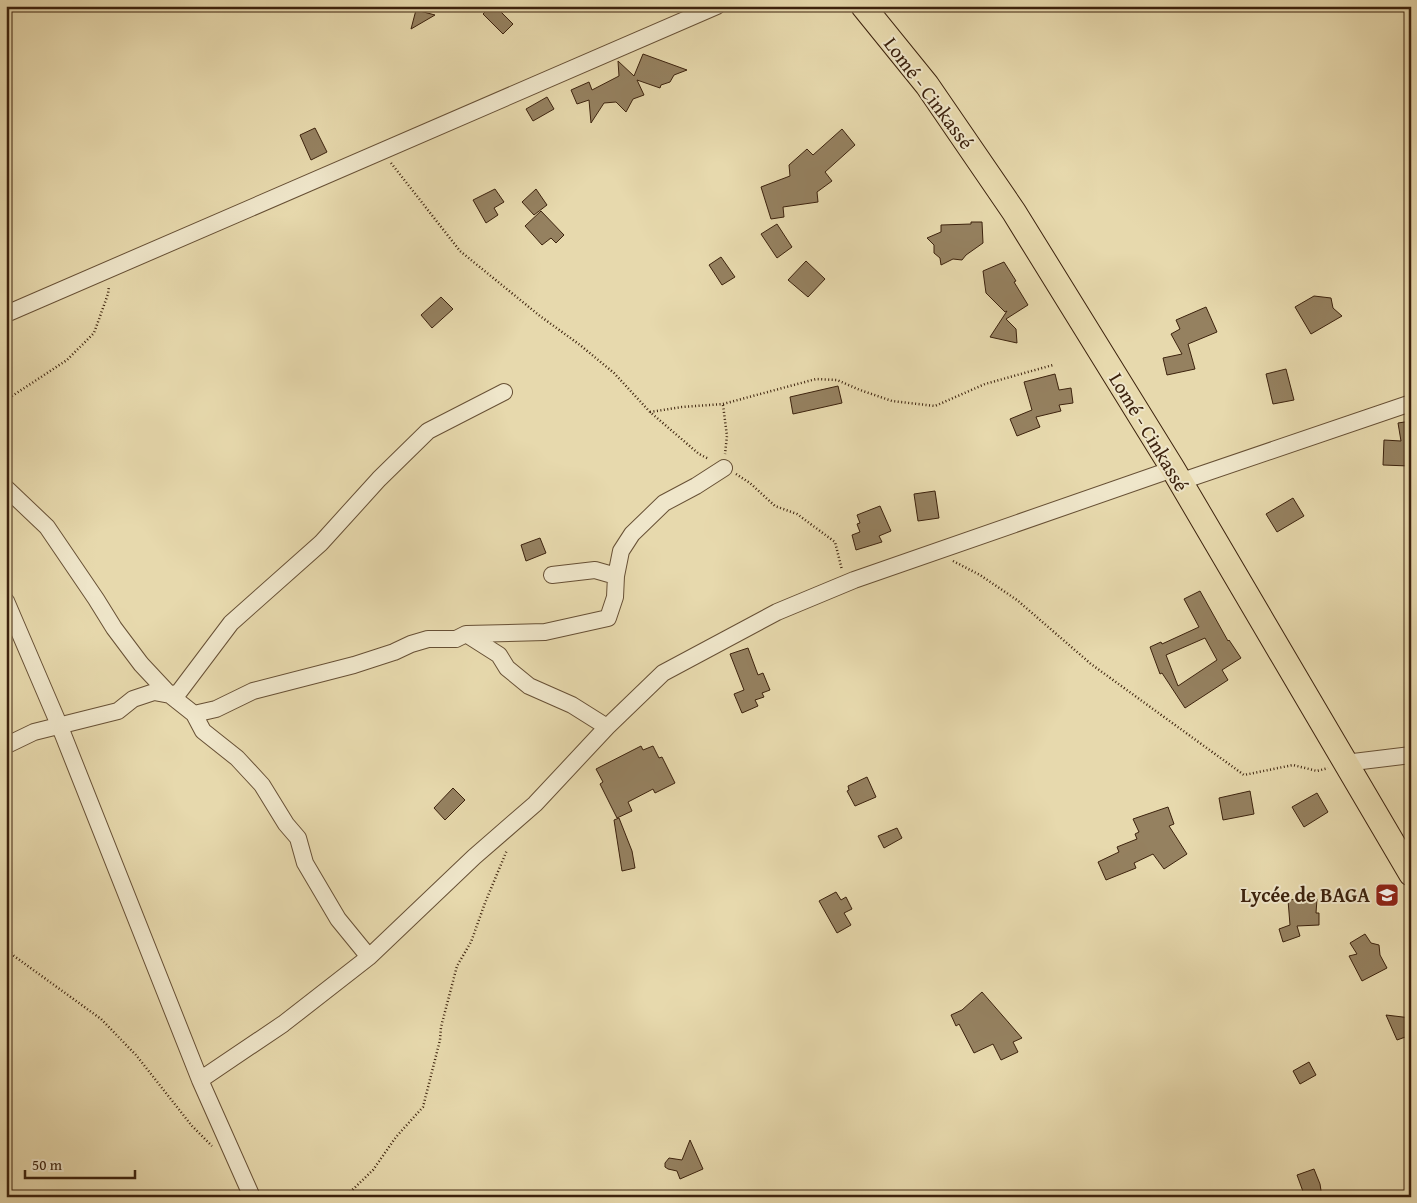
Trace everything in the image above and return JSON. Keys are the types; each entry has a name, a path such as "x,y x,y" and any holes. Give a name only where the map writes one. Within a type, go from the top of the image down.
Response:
{"highway":[{"name":"Lomé - Cinkassé","path":"863,6 927,85 1014,212 1176,475 1411,874"}],"street":[{"path":"6,314 717,6"},
{"path":"7,745 34,732 60,727 83,718 118,710 133,699 154,692 170,694 179,692 231,623 321,543 379,479 428,431 504,392"},
{"path":"200,1080 283,1024 369,957 474,857 535,804 607,727 662,673 777,612 854,580 934,551 1411,403"},
{"path":"194,714 216,709 253,690 354,665 428,639 456,639 466,634 545,632 608,618 615,597 616,576 621,551 632,534 664,503 724,468"},
{"path":"6,488 47,527 96,598 114,628 141,664 170,694 194,714 203,731 237,758 262,785 286,824 298,838 305,863 338,919 369,957"},
{"path":"552,574 595,570 616,576"},
{"path":"6,601 60,727 200,1080 252,1197"},
{"path":"466,634 499,655 506,668 529,686 572,705 607,727"},
{"path":"1345,763 1411,755"}],"path":[{"path":"381,150 460,252 614,372 650,412 699,454 750,483 775,506 797,514 835,542 842,570 854,580"},
{"path":"6,400 67,360 94,334 108,294 109,275 114,267"},
{"path":"650,412 723,404 816,379 837,380 892,401 935,406 986,384 1053,365"},
{"path":"723,404 727,436 724,468"},
{"path":"934,551 980,575 1017,600 1091,664 1244,775 1293,765 1317,771 1345,763"},
{"path":"345,1197 372,1170 396,1137 423,1107 457,966 472,942 484,903 510,845"},
{"path":"6,948 14,956 101,1019 136,1055 192,1126 214,1147"}],"building":[{"path":"491,6 495,6 513,24 503,34 483,14"},
{"path":"416,10 435,15 411,29"},
{"path":"643,54 687,70 674,75 670,82 661,85 660,88 637,80 644,95 633,99 626,112 616,102 604,103 591,123 589,100 577,104 571,90 589,82 592,90 619,76 618,61 634,76"},
{"path":"547,97 554,109 533,121 526,109"},
{"path":"315,128 327,152 311,160 300,135"},
{"path":"842,129 855,145 825,172 832,181 817,192 818,202 783,207 784,217 771,219 761,187 790,176 789,165 807,149 813,155"},
{"path":"495,189 504,202 494,208 498,215 486,223 473,200"},
{"path":"536,189 547,205 534,215 522,202"},
{"path":"541,211 564,235 556,243 551,238 542,245 525,226"},
{"path":"971,222 982,222 983,243 962,260 953,259 941,265 940,258 934,253 934,245 927,238 941,232 941,225 971,224"},
{"path":"777,224 792,247 777,258 761,234"},
{"path":"721,257 735,277 722,285 709,265"},
{"path":"806,261 825,279 808,297 788,280"},
{"path":"1004,262 1028,305 1006,319 1016,329 1017,343 990,337 1007,311 1005,312 986,293 983,271"},
{"path":"1314,296 1331,298 1333,308 1342,316 1311,334 1295,307"},
{"path":"441,297 453,309 432,328 421,315"},
{"path":"1206,307 1217,332 1188,344 1195,369 1167,375 1163,358 1182,354 1171,334 1180,329 1176,320"},
{"path":"1286,369 1294,400 1273,404 1266,374"},
{"path":"1055,374 1059,390 1071,388 1073,403 1059,405 1061,411 1036,417 1040,427 1017,436 1010,419 1032,410 1024,382"},
{"path":"838,386 842,403 793,414 790,397"},
{"path":"1411,421 1409,466 1383,465 1384,440 1401,441 1398,423"},
{"path":"935,491 939,518 918,521 914,494"},
{"path":"1293,498 1304,516 1277,532 1266,514"},
{"path":"880,506 891,531 879,536 882,542 856,550 852,535 860,532 857,524 860,523 857,515"},
{"path":"540,538 546,553 526,561 521,545"},
{"path":"1200,591 1228,641 1241,658 1222,670 1228,680 1185,708 1162,673 1160,674 1150,647 1161,642 1162,644 1199,627 1184,599","holes":["1205,638 1217,660 1178,686 1166,655"]},
{"path":"748,648 758,675 763,673 770,690 762,693 764,697 755,700 758,706 742,713 734,694 744,690 730,654"},
{"path":"641,746 643,750 653,746 659,758 662,757 675,783 655,793 653,789 628,802 632,811 617,818 600,784 603,782 596,769"},
{"path":"867,777 876,797 855,806 847,791 849,790 848,786"},
{"path":"453,788 465,800 445,820 434,808"},
{"path":"1250,791 1254,814 1223,820 1219,798"},
{"path":"1317,793 1328,812 1304,827 1292,807"},
{"path":"1168,807 1174,824 1169,826 1187,854 1164,869 1153,854 1134,863 1136,868 1106,880 1098,862 1119,852 1117,847 1137,839 1135,834 1139,832 1133,819"},
{"path":"619,818 632,851 635,868 622,871 614,820"},
{"path":"897,828 902,838 884,848 878,836"},
{"path":"836,892 841,900 846,897 852,909 844,913 851,925 837,933 819,901"},
{"path":"1300,897 1317,899 1316,913 1319,913 1319,925 1297,926 1300,936 1283,942 1279,929 1290,925 1288,900 1300,899"},
{"path":"1365,934 1371,943 1379,945 1380,955 1387,968 1362,981 1349,956 1357,954 1350,943"},
{"path":"982,992 1022,1038 1013,1042 1018,1052 1001,1060 993,1044 974,1053 959,1024 956,1026 951,1015 962,1010"},
{"path":"1386,1015 1411,1018 1411,1035 1397,1040"},
{"path":"1309,1062 1316,1075 1300,1084 1293,1071"},
{"path":"690,1140 703,1169 680,1179 677,1171 665,1167 665,1163 669,1158 682,1160"},
{"path":"1314,1169 1320,1184 1322,1197 1305,1197 1297,1175"}],"place":[{"name":"Lycée de BAGA","path":"1387,895"}]}
